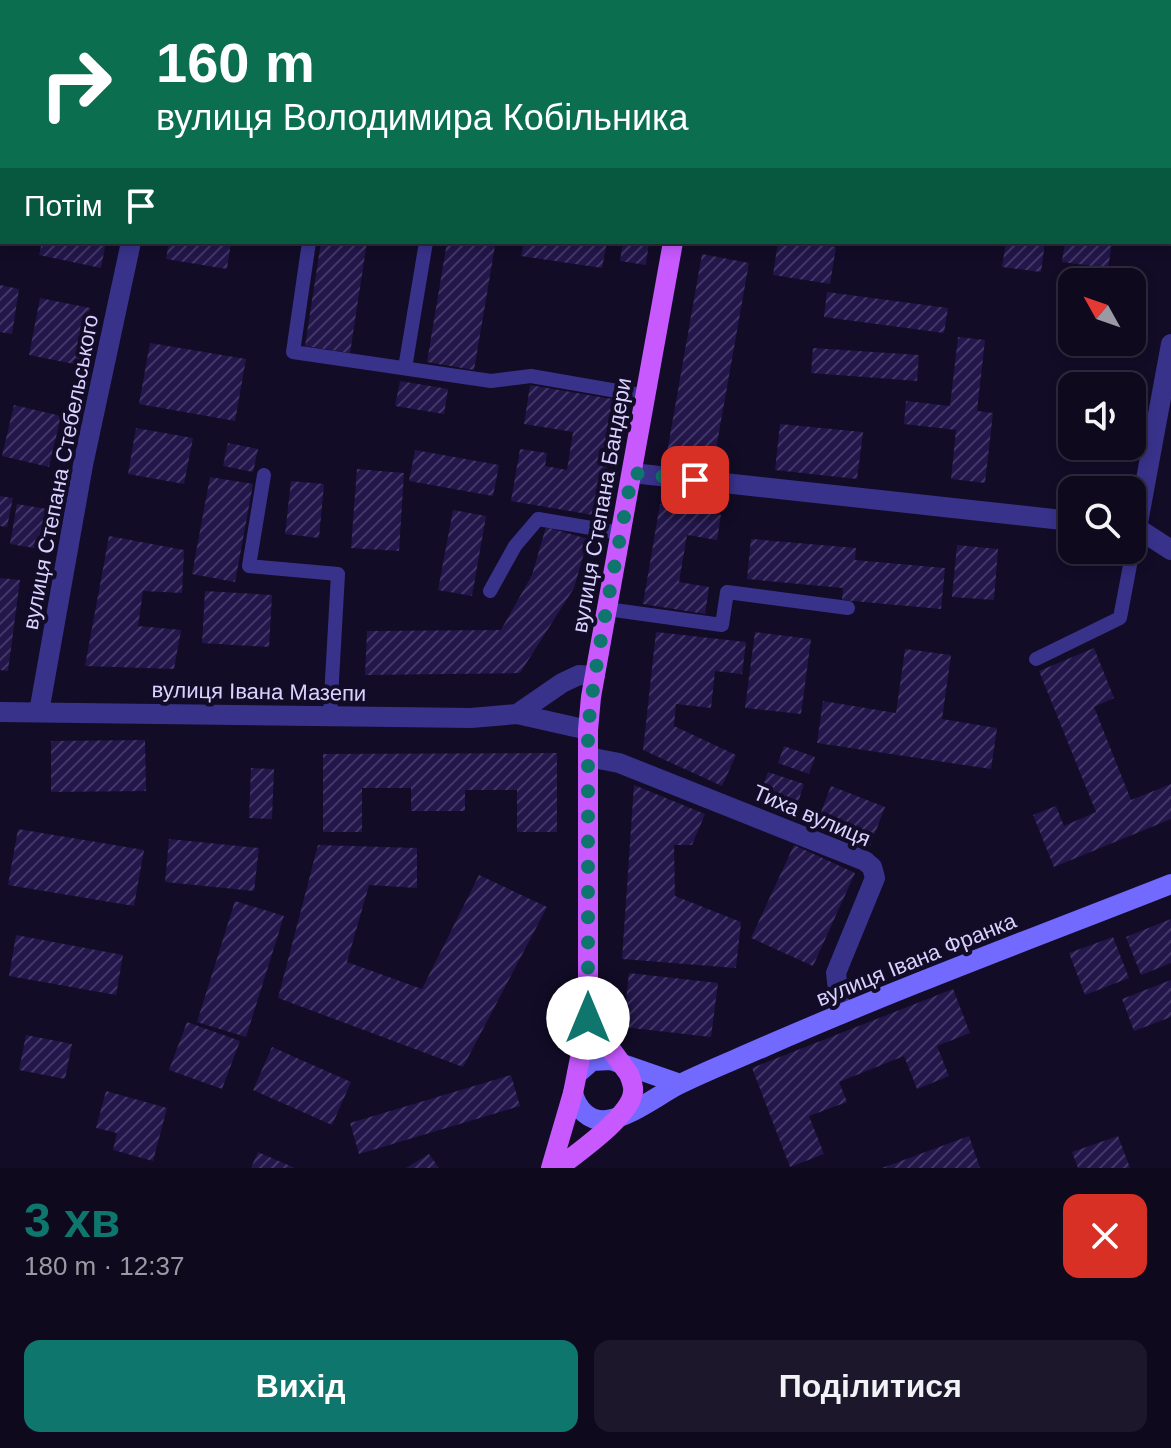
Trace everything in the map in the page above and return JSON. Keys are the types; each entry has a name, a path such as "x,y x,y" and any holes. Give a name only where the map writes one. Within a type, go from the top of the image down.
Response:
{"main road":[{"name":"вулиця Степана Бандери","path":"575,1083 588,1018 588,730 673,244"},
{"name":"вулиця Івана Франка","path":"558,1168 621,1116 680,1084 841,1014 1171,884"},
{"path":"575,1083 575,1103 589,1117 598,1120 621,1116 633,1093 629,1074 588,1018"},
{"path":"551,1168 575,1083 592,1061 611,1060 680,1084"}],"street":[{"name":"вулиця Степана Стебельського","path":"39,712 83,465 131,244"},
{"path":"1144,476 1171,344"},
{"path":"632,473 1058,519"},
{"path":"1146,534 1171,550"},
{"name":"вулиця Івана Мазепи","path":"517,714 562,683 579,675 595,676"},
{"name":"вулиця Івана Мазепи","path":"0,712 471,718 517,714 588,730"},
{"name":"Тиха вулиця","path":"588,757 619,763 865,861 872,867 875,878 836,973 841,1014"}],"lane":[{"path":"309,244 293,352 491,381 531,376 646,396"},
{"path":"405,368 426,244"},
{"path":"264,475 249,566 338,574 330,715"},
{"path":"490,591 515,546 538,519 621,533"},
{"path":"1036,659 1120,618 1128,564"},
{"path":"607,609 722,625 727,592 848,608"}],"building":[{"path":"42,244 106,244 101,268 39,255"},
{"path":"169,244 231,244 227,269 166,259"},
{"path":"321,244 367,244 350,353 305,346"},
{"path":"447,244 495,246 474,370 427,362"},
{"path":"524,244 607,244 602,268 521,256"},
{"path":"623,244 649,244 646,265 620,261"},
{"path":"778,244 836,247 830,284 773,275"},
{"path":"1006,244 1045,244 1041,272 1002,267"},
{"path":"1065,244 1112,244 1108,268 1062,262"},
{"path":"702,254 749,263 713,466 666,458"},
{"path":"0,285 19,289 12,334 0,332"},
{"path":"827,292 948,308 944,333 824,317"},
{"path":"40,298 90,308 79,365 29,355"},
{"path":"958,337 985,340 977,411 993,413 985,483 951,479 956,430 904,424 906,401 950,406"},
{"path":"150,343 246,359 235,421 139,404"},
{"path":"813,348 919,355 917,381 811,373"},
{"path":"400,381 448,389 444,414 395,406"},
{"path":"530,385 618,400 599,516 511,501 520,449 547,453 545,466 567,470 573,432 524,424"},
{"path":"14,405 61,416 49,467 2,456"},
{"path":"780,424 863,432 857,479 775,470"},
{"path":"136,428 193,438 184,484 128,474"},
{"path":"228,443 258,449 253,472 223,466"},
{"path":"415,450 499,465 493,496 409,481"},
{"path":"357,469 404,473 399,551 351,548"},
{"path":"210,477 253,484 235,582 192,574"},
{"path":"291,481 324,484 319,538 285,534"},
{"path":"0,496 13,498 7,527 0,526"},
{"path":"17,504 47,509 40,549 10,544"},
{"path":"660,504 721,515 717,540 687,535 679,582 709,587 705,614 643,604"},
{"path":"453,510 486,516 472,596 438,590"},
{"path":"546,527 588,539 574,588 520,673 365,675 367,631 501,630 532,575"},
{"path":"109,536 184,550 182,593 143,591 138,626 181,630 174,669 85,666"},
{"path":"751,539 856,548 855,560 945,568 941,609 842,600 843,588 747,579"},
{"path":"957,545 998,549 994,600 952,597"},
{"path":"0,578 20,580 8,671 0,670"},
{"path":"205,591 272,595 269,647 202,643"},
{"path":"656,632 746,642 742,674 715,671 711,708 676,704 674,726 736,755 722,786 643,750"},
{"path":"755,632 811,639 801,714 745,708"},
{"path":"1094,648 1114,698 1094,707 1131,800 1171,784 1171,819 1054,867 1033,815 1056,806 1064,826 1096,812 1039,671"},
{"path":"905,649 951,655 942,719 997,728 991,769 817,743 823,701 896,713"},
{"path":"145,740 146,791 51,792 51,741"},
{"path":"784,746 815,757 809,774 778,763"},
{"path":"557,753 557,832 517,832 517,790 465,790 465,811 411,811 411,788 362,788 362,832 323,832 323,754"},
{"path":"251,768 274,769 272,819 249,818"},
{"path":"768,772 804,784 794,815 757,802"},
{"path":"634,785 705,814 692,845 674,845 675,896 741,922 736,968 622,959"},
{"path":"831,786 885,807 870,846 816,825"},
{"path":"18,829 144,850 134,906 8,885"},
{"path":"169,839 259,848 254,891 165,882"},
{"path":"318,845 417,848 417,888 369,885 347,962 422,989 479,875 547,907 463,1067 278,998"},
{"path":"794,845 855,873 813,966 751,938"},
{"path":"235,901 284,916 246,1037 197,1022"},
{"path":"1171,919 1171,963 1141,975 1126,937"},
{"path":"16,935 123,955 116,995 9,976"},
{"path":"1113,937 1129,978 1085,995 1069,953"},
{"path":"629,973 718,983 711,1037 623,1027"},
{"path":"1171,980 1171,1017 1134,1031 1122,999"},
{"path":"953,989 970,1033 937,1046 949,1076 917,1089 904,1056 839,1082 847,1102 809,1116 824,1154 790,1167 752,1068"},
{"path":"187,1022 240,1041 222,1089 169,1070"},
{"path":"26,1035 72,1044 65,1079 19,1070"},
{"path":"272,1047 351,1082 332,1125 253,1090"},
{"path":"511,1075 520,1106 359,1154 350,1123"},
{"path":"106,1091 167,1108 153,1161 113,1150 117,1133 96,1128"},
{"path":"969,1136 980,1168 882,1168"},
{"path":"1118,1136 1130,1168 1078,1168 1072,1152"},
{"path":"258,1152 295,1168 251,1168"},
{"path":"429,1154 439,1168 406,1168"}],"route":[{"path":"588,1018 588,730 599,648 632,473 695,480"}]}
